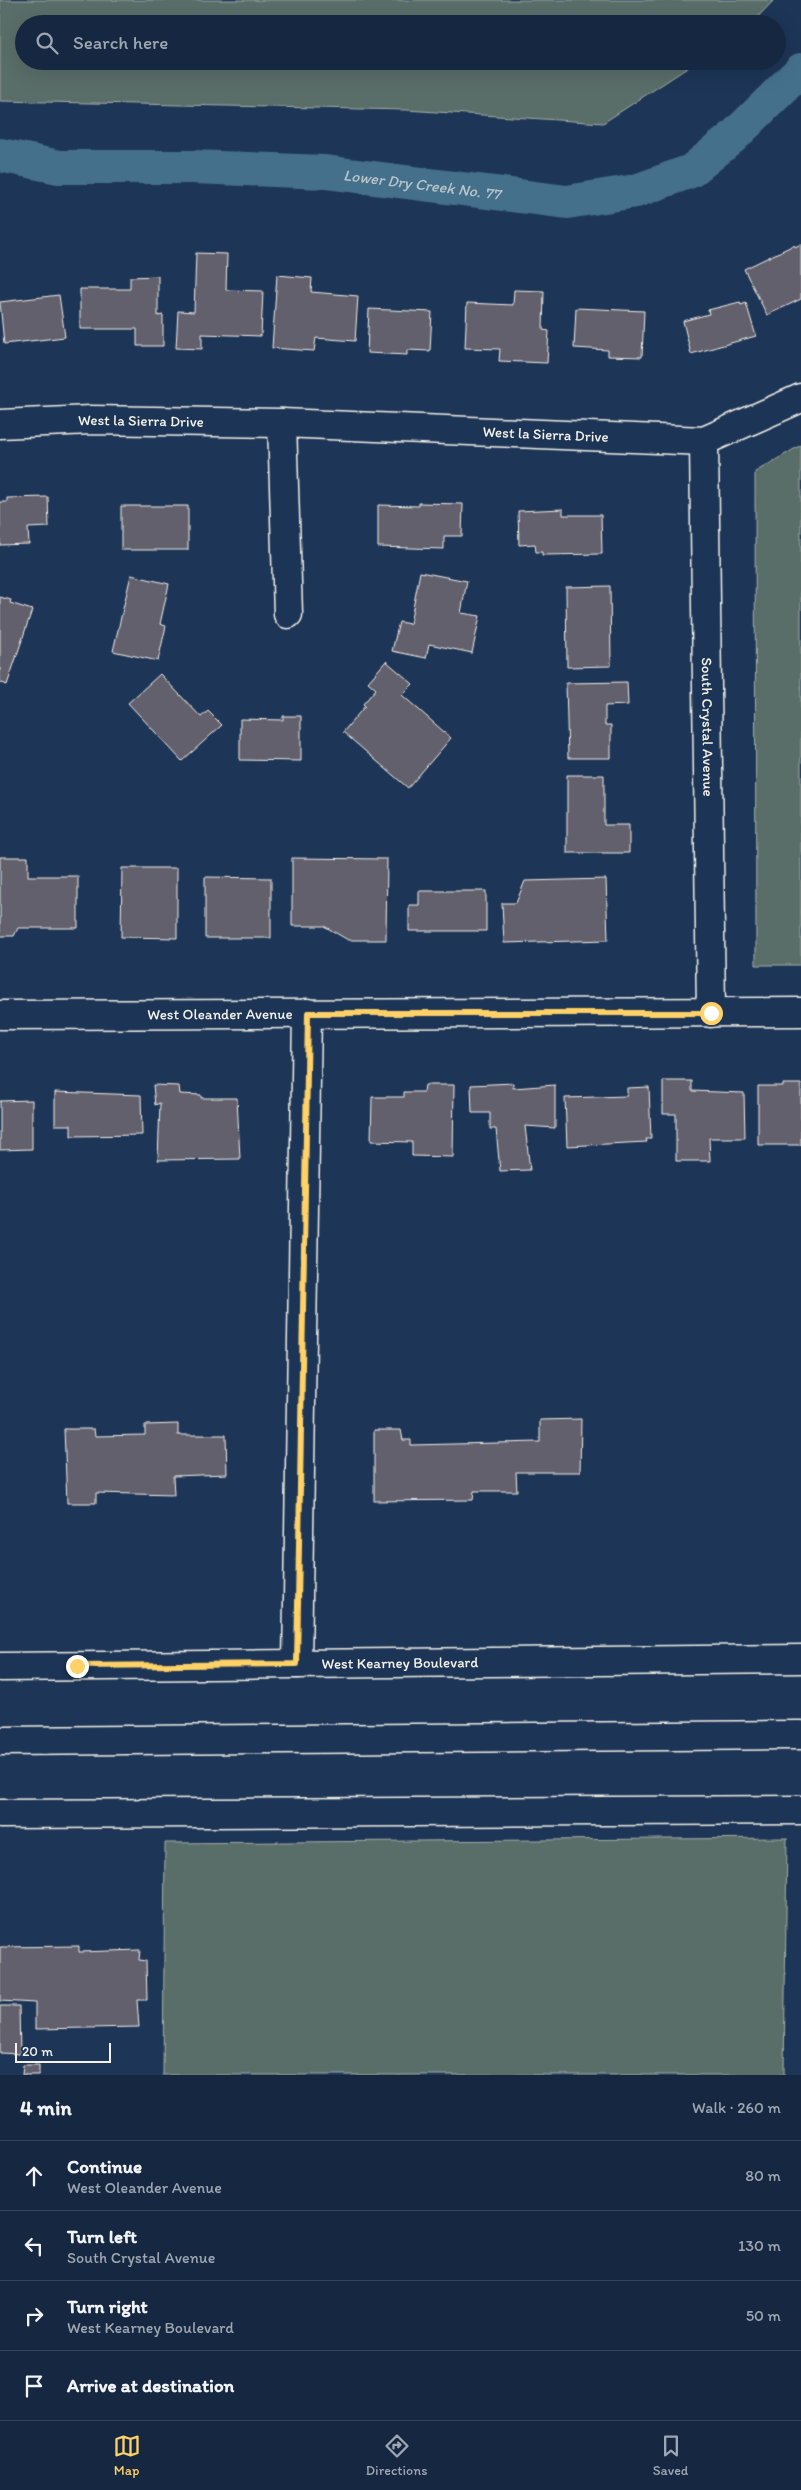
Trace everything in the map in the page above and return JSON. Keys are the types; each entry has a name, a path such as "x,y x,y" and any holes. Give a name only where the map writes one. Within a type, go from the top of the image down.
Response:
{"street":[{"name":"West la Sierra Drive","path":"0,424 91,420 282,423 704,441 801,398"},
{"path":"282,423 288,614"},
{"name":"South Crystal Avenue","path":"704,441 711,1013"},
{"name":"West Oleander Avenue","path":"0,1015 801,1012"},
{"path":"297,1664 308,1013"},
{"name":"West Kearney Boulevard","path":"0,1667 801,1660"},
{"path":"0,1741 801,1735"},
{"path":"0,1814 801,1810"}],"green space":[{"path":"0,0 774,0 760,15 15,15 15,70 684,70 603,123 406,110 0,101"},
{"path":"801,445 801,965 756,965 755,472"},
{"path":"787,1838 784,2075 163,2075 165,1843"}],"building":[{"path":"801,244 801,299 767,315 744,269 794,245 795,247"},
{"path":"196,253 227,254 226,290 263,291 261,336 202,334 202,349 176,348 178,311 194,312"},
{"path":"277,275 312,278 311,292 358,296 355,341 316,338 314,351 272,348"},
{"path":"158,276 158,316 163,315 163,346 137,346 137,329 80,329 80,289 130,289 130,277"},
{"path":"514,290 544,291 543,330 549,331 547,363 499,361 500,349 465,348 467,303 513,305"},
{"path":"59,295 65,337 4,344 0,302"},
{"path":"740,302 741,305 746,303 756,336 691,354 683,321 709,314 708,310"},
{"path":"576,308 644,311 642,357 608,356 608,350 574,348"},
{"path":"369,309 432,312 430,351 407,350 407,355 367,353"},
{"path":"48,497 49,527 28,528 29,544 0,545 0,502 7,502 7,498"},
{"path":"419,503 463,504 462,536 444,536 444,549 378,547 378,505 419,506"},
{"path":"121,506 188,506 188,550 121,550"},
{"path":"563,509 563,515 601,515 602,554 542,555 542,552 536,552 535,544 519,545 518,511"},
{"path":"420,572 467,581 461,613 480,616 472,653 429,644 426,658 392,651 399,622 410,624"},
{"path":"131,575 169,584 160,624 166,626 158,661 113,651"},
{"path":"610,586 611,666 567,667 566,587"},
{"path":"0,597 11,600 10,603 32,610 7,685 0,682"},
{"path":"386,661 413,684 402,695 451,738 408,788 343,732 365,706 363,704 376,689 368,682"},
{"path":"160,674 201,717 208,711 222,725 182,761 128,703"},
{"path":"627,682 628,705 605,706 605,725 611,725 611,758 568,758 566,683"},
{"path":"283,716 301,716 301,761 240,760 240,719 283,720"},
{"path":"567,775 604,775 604,825 629,825 629,853 567,853"},
{"path":"0,857 28,857 28,876 78,876 78,928 18,928 14,936 0,936"},
{"path":"292,858 387,859 386,940 348,940 324,926 292,926"},
{"path":"122,868 177,868 177,938 121,937"},
{"path":"205,877 271,878 271,938 205,938"},
{"path":"606,879 608,940 504,943 502,903 516,903 525,881"},
{"path":"419,891 486,891 486,931 409,931 409,905 419,905"},
{"path":"663,1081 692,1081 692,1091 744,1093 745,1138 709,1138 710,1161 676,1161 676,1114 663,1114"},
{"path":"513,1083 513,1088 555,1085 555,1128 525,1126 530,1170 500,1171 496,1129 490,1129 490,1113 472,1113 471,1085"},
{"path":"783,1084 801,1084 801,1145 758,1145 758,1086 783,1086"},
{"path":"153,1085 179,1086 180,1094 201,1095 201,1098 237,1098 240,1159 158,1160 160,1103 155,1105"},
{"path":"425,1085 454,1085 453,1157 412,1156 412,1142 371,1141 372,1097 404,1097 404,1092 424,1092"},
{"path":"649,1087 651,1139 646,1139 647,1142 567,1146 565,1098 627,1096 627,1088"},
{"path":"55,1092 141,1095 142,1135 71,1136 71,1125 55,1125"},
{"path":"32,1100 32,1149 0,1150 0,1101"},
{"path":"581,1419 580,1472 516,1472 517,1491 474,1491 473,1500 374,1501 374,1430 401,1430 403,1440 411,1440 411,1445 540,1442 540,1420"},
{"path":"178,1424 178,1435 226,1435 227,1474 173,1476 174,1495 96,1493 96,1503 67,1503 64,1429 94,1429 95,1436 145,1435 145,1425"},
{"path":"79,1946 79,1952 140,1950 139,1960 146,1961 147,2000 137,2000 139,2027 35,2029 35,2003 0,2001 0,1947"},
{"path":"0,2006 19,2006 20,2054 0,2053"},
{"path":"23,2065 39,2065 39,2075 22,2075"}],"waterway":[{"name":"Lower Dry Creek No. 77","path":"0,155 59,167 192,167 325,172 567,202 636,191 691,171 733,137 801,70"}],"route":[{"path":"77,1666 297,1664 308,1013 711,1013"}]}
